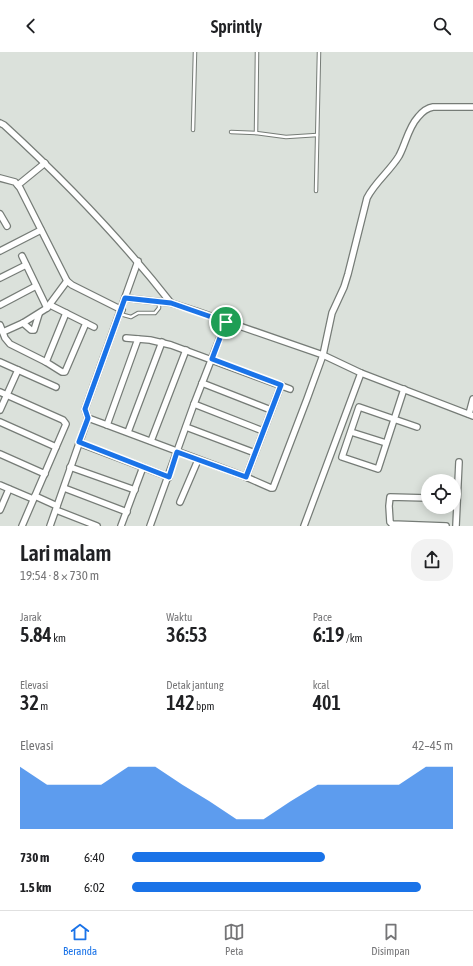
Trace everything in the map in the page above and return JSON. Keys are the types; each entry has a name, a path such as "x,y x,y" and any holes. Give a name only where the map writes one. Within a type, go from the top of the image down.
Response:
{"street":[{"path":"88,418 246,477 271,488 275,487 322,355 332,312 344,287 367,198 372,188 398,158 414,121 422,112 433,107 473,107"},
{"path":"0,123 45,162 138,261 171,303"},
{"path":"18,185 45,162"},
{"path":"0,178 15,182 18,185 67,281 121,312"},
{"path":"1,217 7,226"},
{"path":"0,251 41,230"},
{"path":"22,256 36,286 49,306 94,328"},
{"path":"50,526 88,418 85,409 138,261"},
{"path":"0,278 26,265"},
{"path":"3,332 39,314 49,306 67,281"},
{"path":"0,305 36,286"},
{"path":"125,298 171,303 322,355 471,415 473,399"},
{"path":"46,362 66,313"},
{"path":"23,323 31,330 34,330 39,314"},
{"path":"150,526 169,477 194,404 226,322"},
{"path":"0,325 5,338 13,346 46,362 62,372 66,371 86,324"},
{"path":"126,338 162,342 290,388"},
{"path":"107,425 138,339"},
{"path":"128,432 162,342"},
{"path":"151,441 186,350"},
{"path":"0,362 56,387"},
{"path":"0,410 18,370"},
{"path":"304,526 362,372"},
{"path":"202,383 272,410"},
{"path":"246,477 281,385"},
{"path":"404,389 394,419 386,443 378,469 342,457 359,407 394,419 417,427"},
{"path":"0,392 65,422 66,424 36,498 22,526"},
{"path":"194,404 263,431"},
{"path":"0,422 56,447"},
{"path":"186,427 255,453"},
{"path":"351,432 386,443"},
{"path":"79,442 169,477"},
{"path":"0,454 45,474"},
{"path":"180,502 198,460"},
{"path":"458,474 459,462"},
{"path":"70,467 135,490"},
{"path":"121,526 144,467"},
{"path":"0,485 49,502 56,508 97,526"},
{"path":"64,488 127,512"},
{"path":"0,510 9,489"},
{"path":"421,498 390,497 390,522 392,524 403,525 446,526"},
{"path":"456,514 456,526"}],"lane":[{"path":"193,130 195,52"},
{"path":"256,133 257,52"},
{"path":"316,191 318,52"},
{"path":"231,132 256,133 286,137 317,135"},
{"path":"121,312 131,317 138,313 155,313 159,308 159,301"}],"route":[{"path":"125,298 171,303 226,322 212,359 281,385 246,477 177,452 169,477 79,442 88,418 85,413 85,409 125,298"}]}
